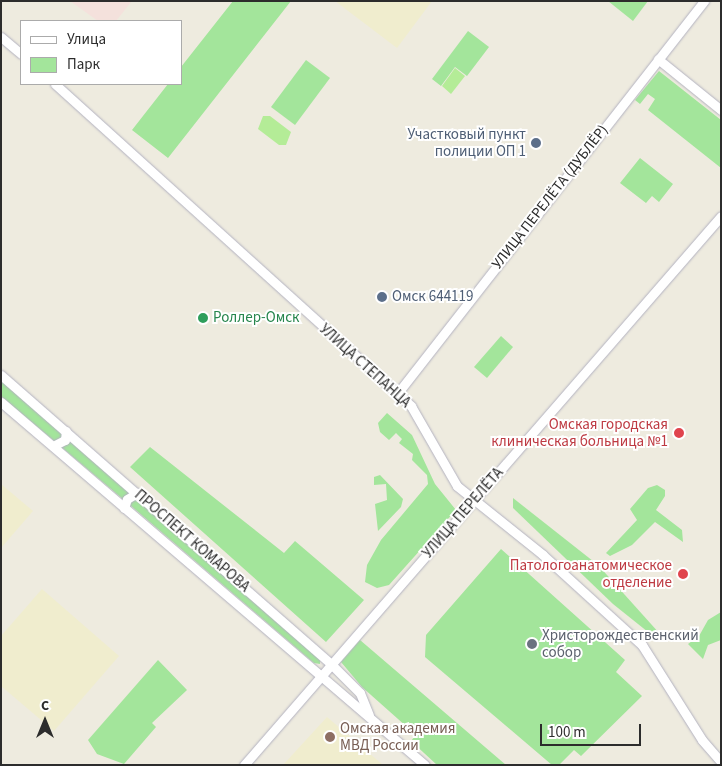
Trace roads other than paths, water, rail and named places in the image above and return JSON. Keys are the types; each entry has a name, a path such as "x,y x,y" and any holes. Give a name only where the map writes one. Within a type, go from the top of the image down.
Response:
{"main road":[{"name":"УЛИЦА ПЕРЕЛЁТА (ДУБЛЁР)","path":"397,394 704,1"},
{"path":"1,37 20,53"},
{"path":"658,59 721,110"},
{"name":"УЛИЦА СТЕПАНЦА","path":"56,85 397,394 422,421 449,476 642,645 702,740 721,762"},
{"name":"УЛИЦА ПЕРЕЛЁТА","path":"244,765 721,216"},
{"name":"ПРОСПЕКТ КОМАРОВА","path":"1,375 331,664 360,692 370,718"},
{"name":"ПРОСПЕКТ КОМАРОВА","path":"1,402 425,765"},
{"path":"53,446 65,440 66,432"},
{"path":"124,508 126,499 137,493"}],"place":[{"name":"Участковый пункт полиции ОП 1","path":"536,143"},
{"name":"Омск 644119","path":"382,297"},
{"name":"Роллер-Омск","path":"203,318"},
{"name":"Омская городская клиническая больница №1","path":"679,433"},
{"name":"Патологоанатомическое отделение","path":"683,574"},
{"name":"Христорождественский собор","path":"532,644"},
{"name":"Омская академия МВД России","path":"330,737"}]}
